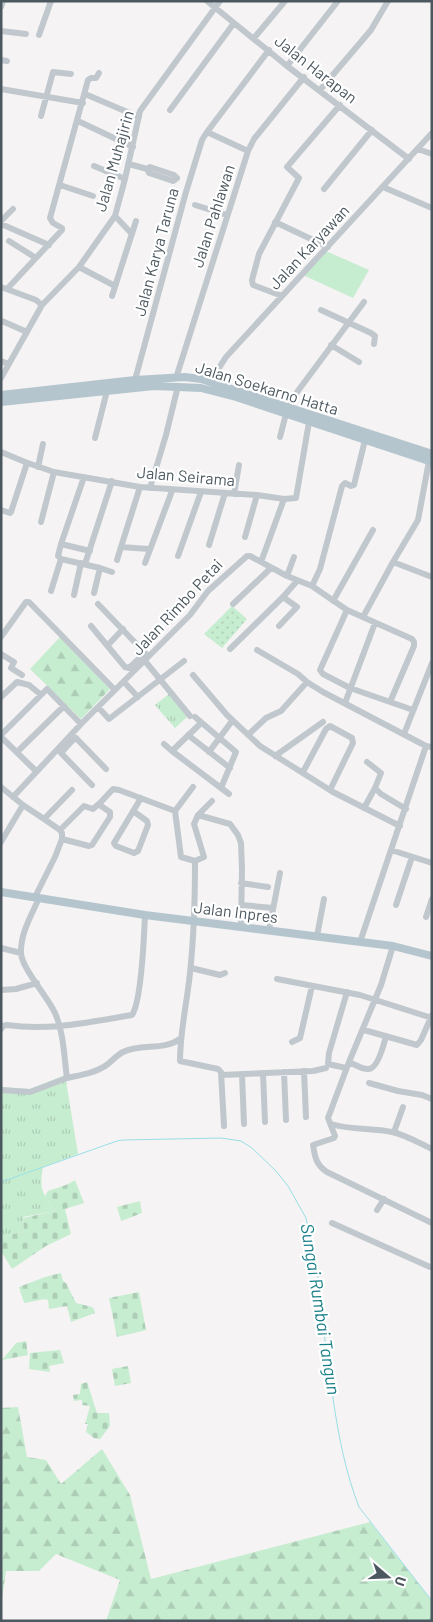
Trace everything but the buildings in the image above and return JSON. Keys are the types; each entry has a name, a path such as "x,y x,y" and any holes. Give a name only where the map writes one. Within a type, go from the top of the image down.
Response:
{"main road":[{"name":"Jalan Soekarno Hatta","path":"1,395 154,386 193,378 210,382 431,459"},
{"name":"Jalan Soekarno Hatta","path":"1,402 101,389 135,380 177,382 286,410 310,422 365,440 402,448"},
{"name":"Jalan Inpres","path":"1,892 145,915 393,946 432,956"}],"street":[{"path":"1,6 3,1"},
{"path":"39,34 51,1"},
{"name":"Jalan Harapan","path":"207,1 287,66 304,77 409,159"},
{"name":"Jalan Muhajirin","path":"1,378 42,305 79,267 115,216 129,164 140,111 220,1"},
{"path":"254,38 285,1"},
{"path":"287,66 338,1"},
{"path":"320,90 371,30 388,1"},
{"path":"170,110 234,23"},
{"path":"1,31 26,34"},
{"name":"Jalan Karya Taruna","path":"135,380 202,140 269,50"},
{"path":"41,116 53,72 71,74"},
{"path":"42,305 36,300 4,288 62,230 50,218 89,78 96,78 99,73"},
{"name":"Jalan Pahlawan","path":"150,488 166,435 177,382 248,151 254,139 304,77"},
{"path":"1,89 83,103"},
{"path":"85,94 139,117"},
{"path":"282,296 253,284 259,254 299,177 287,167 340,105"},
{"path":"78,121 133,147"},
{"path":"324,189 372,130"},
{"path":"207,132 248,151"},
{"name":"Jalan Karyawan","path":"210,382 226,356 432,133"},
{"path":"418,149 432,154"},
{"path":"129,164 148,169"},
{"path":"94,166 125,180"},
{"path":"60,185 93,196"},
{"path":"384,187 432,208"},
{"path":"195,205 228,215"},
{"path":"13,208 1,223 49,245"},
{"path":"115,216 132,234"},
{"path":"112,296 136,222"},
{"path":"275,222 328,247"},
{"path":"9,241 36,258"},
{"path":"79,267 115,286"},
{"path":"280,437 286,410 331,345 364,302"},
{"path":"320,310 371,333 375,336 374,344"},
{"path":"2,321 27,332"},
{"path":"331,345 359,362"},
{"path":"1,361 8,364"},
{"path":"95,438 101,389"},
{"path":"261,562 284,499 296,498 310,422"},
{"path":"312,586 320,569 342,486 345,483 351,486 354,485 365,440"},
{"path":"38,467 43,444"},
{"name":"Jalan Seirama","path":"1,452 54,472 140,487 256,495 284,499"},
{"path":"363,617 418,520 431,459"},
{"path":"1,510 11,512 27,463"},
{"path":"234,494 239,464"},
{"path":"41,522 54,472"},
{"path":"51,591 61,559 58,556 61,544 84,477"},
{"path":"74,595 83,563 90,551 112,482"},
{"path":"117,560 140,487"},
{"path":"145,563 172,490"},
{"path":"178,556 201,492"},
{"path":"209,545 225,493"},
{"path":"246,537 256,495"},
{"path":"333,601 373,530"},
{"path":"61,544 90,551"},
{"path":"121,547 149,549"},
{"name":"Jalan Rimbo Petai","path":"13,797 146,657 190,615 208,591 243,557 250,556 297,581 312,586 347,610 412,639 414,642 390,702"},
{"path":"287,576 294,557"},
{"path":"61,559 83,563 112,572"},
{"path":"393,562 432,577"},
{"path":"94,593 100,568"},
{"path":"233,604 271,568"},
{"path":"230,649 283,598 297,581"},
{"path":"280,626 297,607 283,598"},
{"path":"1,637 26,602 29,602 115,690"},
{"path":"98,604 123,629 146,657 160,680 192,717 202,723 236,752 221,788"},
{"path":"347,610 320,670 323,674 350,688 413,710"},
{"path":"345,703 375,623"},
{"path":"91,626 125,667 129,668 146,657"},
{"path":"108,645 123,629"},
{"path":"257,650 298,674 307,682 429,747 360,942"},
{"path":"1,654 14,662 11,668 22,675"},
{"path":"98,707 109,719 184,661"},
{"path":"404,734 432,664"},
{"path":"193,675 232,721 260,746 330,790 400,826"},
{"path":"1,697 17,682 29,685 40,694"},
{"path":"124,682 138,697"},
{"path":"248,735 266,718 281,711 307,682"},
{"path":"36,771 1,736 40,694 47,689 49,690 81,724"},
{"path":"17,752 64,706"},
{"path":"209,752 232,721"},
{"path":"276,756 323,722"},
{"path":"172,751 202,723"},
{"path":"303,772 326,729 330,726 352,738 353,743 330,790"},
{"path":"188,735 230,768"},
{"path":"92,785 61,753 69,740 76,738 106,769"},
{"path":"164,744 230,794"},
{"path":"364,808 381,773 367,762"},
{"path":"1,787 23,805 60,830 62,839 24,934 21,953 24,963 56,1014 67,1078"},
{"path":"193,787 175,811 181,857 195,861 203,859 194,824 198,814 212,800"},
{"path":"375,788 381,794 406,809"},
{"path":"60,830 84,806 93,809 113,789 175,811"},
{"path":"44,819 72,790"},
{"path":"133,811 147,821 148,824 138,850 134,852 116,846 114,843 133,811 141,798"},
{"path":"62,839 89,846 92,845 111,815 110,812 101,806 101,802"},
{"path":"1,842 23,805"},
{"path":"198,814 230,824 238,835 241,843 241,926"},
{"path":"391,850 432,863"},
{"path":"396,905 412,857"},
{"path":"195,861 191,968 180,1039 180,1061 218,1069 222,1076 224,1126"},
{"path":"269,930 280,873"},
{"path":"242,883 268,886"},
{"path":"318,936 324,899"},
{"path":"426,917 432,899"},
{"path":"242,905 273,908"},
{"path":"1,1029 7,1025 30,1028 59,1027 132,1015 136,1006 145,915"},
{"path":"393,946 376,999 347,1065 328,1118 335,1135 334,1138 313,1145 316,1161 327,1172 432,1223"},
{"path":"1,948 21,953"},
{"path":"191,968 220,975 225,973"},
{"path":"276,979 347,992 431,1016 417,1046 364,1030"},
{"path":"1,990 16,989 37,983"},
{"path":"292,1042 300,1038 312,986"},
{"path":"347,992 329,1053 328,1064 367,1069 373,1067 378,1060 386,1036"},
{"path":"1,1090 30,1092 67,1078 92,1072 106,1065 124,1051 172,1044 180,1039"},
{"path":"222,1076 322,1070 326,1068"},
{"path":"304,1071 306,1117"},
{"path":"284,1072 286,1120"},
{"path":"263,1073 265,1122"},
{"path":"242,1074 244,1124"},
{"path":"369,1083 398,1092 422,1095 432,1099"},
{"path":"394,1132 403,1107"},
{"path":"331,1124 394,1132 432,1149"},
{"path":"377,1210 384,1199"},
{"path":"332,1223 429,1267"}],"green space":[{"path":"326,251 369,270 353,298 303,275"},
{"path":"232,606 247,619 222,648 204,634"},
{"path":"60,637 110,689 81,719 30,669"},
{"path":"169,694 187,717 175,728 155,705"},
{"path":"65,1075 78,1154 43,1167 41,1181 43,1190 55,1211 23,1217 24,1232 8,1235 1,1239 1,1087 30,1089"},
{"path":"75,1180 84,1203 65,1209 71,1234 46,1246 12,1269 1,1251 1,1239 8,1235 24,1232 23,1218 55,1211 45,1196 48,1191"},
{"path":"140,1201 142,1213 121,1221 117,1207"},
{"path":"61,1273 63,1281 66,1283 76,1303 92,1307 95,1313 71,1322 67,1306 49,1309 48,1300 45,1299 25,1303 19,1287"},
{"path":"139,1292 146,1330 117,1337 109,1298"},
{"path":"26,1341 28,1355 2,1360 16,1343"},
{"path":"60,1350 64,1363 49,1366 50,1372 29,1369 30,1353"},
{"path":"128,1366 131,1383 115,1386 112,1369"},
{"path":"87,1382 97,1413 109,1413 110,1426 100,1439 94,1438 86,1432 88,1424 85,1424 90,1406 82,1405 82,1400 74,1401 73,1395 80,1394 81,1384"},
{"path":"18,1407 27,1457 46,1460 61,1484 102,1449 130,1495 151,1579 370,1522 432,1601 432,1621 106,1621 120,1580 56,1554 39,1571 6,1571 1,1606 1,1408"}],"waterway":[{"name":"Sungai Rumbai Tangun","path":"1,1182 123,1140 221,1138 241,1141 252,1148 276,1171 288,1186 306,1218 319,1283 318,1296 338,1429 343,1456 359,1507 432,1601"}]}
